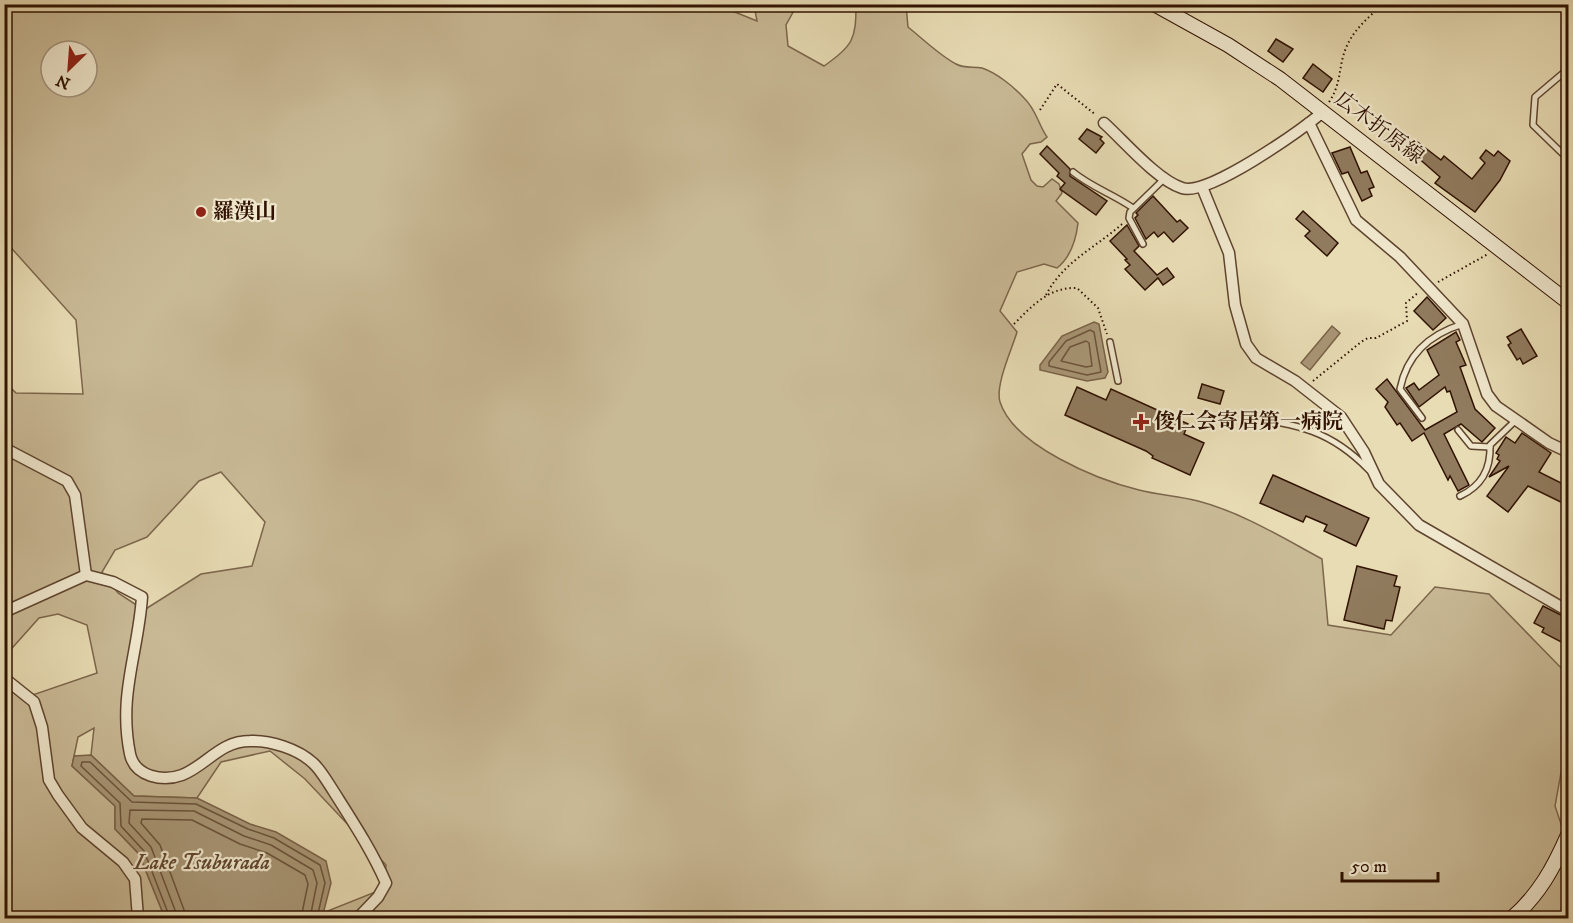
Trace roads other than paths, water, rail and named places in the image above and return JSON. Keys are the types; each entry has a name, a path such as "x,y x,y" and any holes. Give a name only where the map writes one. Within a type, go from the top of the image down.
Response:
{"main road":[{"name":"広木折原線","path":"1154,4 1228,45 1280,79 1569,302"},
{"path":"1512,918 1535,898 1549,876 1569,835"}],"street":[{"path":"1104,123 1165,178 1185,190 1202,187 1242,168 1323,112"},
{"path":"1309,123 1356,220 1430,286 1463,324 1487,394 1496,406 1515,421 1569,452"},
{"path":"1202,187 1229,253 1235,305 1246,344 1256,358 1302,386 1341,417 1364,452 1372,473 1405,513 1419,525 1569,611"},
{"path":"4,448 67,481 75,495 86,575"},
{"path":"4,612 86,575 113,582 142,597 141,619 126,687 126,721 131,757 137,769 148,776 182,775 221,747 248,740 270,743 292,750 313,763 349,816 386,883 378,897 358,918"},
{"path":"4,678 34,702 42,727 49,780 58,795 82,828 123,862 135,879 138,918"}],"lane":[{"path":"1569,69 1535,97 1533,125 1569,159"},
{"path":"1073,172 1132,208"},
{"path":"1143,243 1129,218 1132,208 1165,178"},
{"path":"1422,418 1400,389 1408,365 1428,340 1441,331 1463,324"},
{"path":"1110,342 1118,381"},
{"path":"1245,417 1276,421 1335,439 1372,473"},
{"path":"1460,496 1474,488 1486,472 1491,458 1490,447 1515,421"},
{"path":"1458,430 1471,446 1490,447"}],"water":[{"path":"1094,322 1099,324 1108,372 1105,378 1087,381 1040,370 1040,365 1062,336"},
{"path":"1332,326 1340,333 1310,370 1301,363"},
{"name":"Lake Tsuburada","path":"91,755 134,796 197,798 250,824 276,832 326,861 331,883 322,918 165,918 139,854 115,829 115,806 72,766 74,756"}],"place":[{"name":"羅漢山","path":"201,212"},
{"name":"俊仁会寄居第一病院","path":"1141,422"}]}
